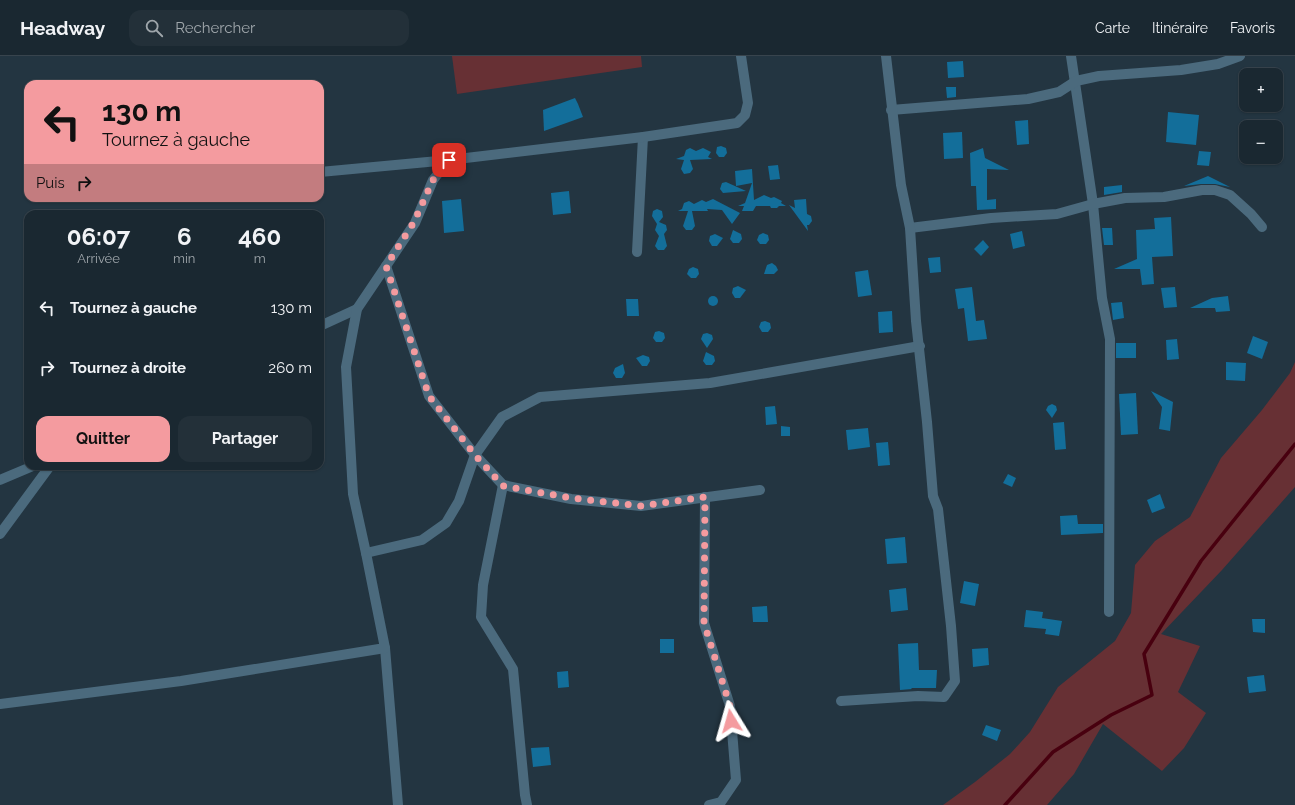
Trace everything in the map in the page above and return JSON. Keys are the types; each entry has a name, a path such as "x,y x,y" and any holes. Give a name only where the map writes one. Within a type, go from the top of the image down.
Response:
{"street":[{"path":"324,172 449,160 643,137 737,123 745,115 748,103 741,56"},
{"path":"841,701 918,696 944,697 955,681 951,626 938,509 933,496 928,422 916,321 910,228 901,185 891,110 886,56"},
{"path":"1071,56 1076,81 1093,204 1102,298 1110,339 1109,612"},
{"path":"891,110 1028,98 1058,92 1076,81 1099,76 1181,70 1218,64 1240,56"},
{"path":"637,252 643,137"},
{"path":"398,805 385,648 353,494 346,367 358,309 414,222 433,180 449,160"},
{"path":"910,228 991,218 1057,214 1093,204 1125,198 1164,197 1202,190 1215,190 1230,195 1251,214 1262,227"},
{"path":"386,266 429,396 475,455 503,486 571,498 641,506 760,490"},
{"path":"324,324 358,309"},
{"path":"366,552 422,540 446,523 458,501 475,455 502,417 540,397 710,383 920,346"},
{"path":"0,480 24,470"},
{"path":"0,534 47,470"},
{"path":"503,486 483,585 481,617 513,669 527,805"},
{"path":"705,497 704,623 730,706 736,780 721,802 709,805"},
{"path":"0,704 181,681 385,648"}],"shaded area":[{"path":"452,56 641,56 642,67 457,94"},
{"path":"1295,362 1295,487 1222,570 1161,634 1200,646 1178,692 1206,713 1184,748 1162,771 1103,724 1074,774 1047,805 943,805 1010,754 1030,732 1058,687 1115,641 1131,613 1135,565 1155,541 1190,517 1221,458 1262,410 1290,373"}],"building":[{"path":"963,61 964,77 948,78 947,62"},
{"path":"946,87 956,87 956,97 947,98"},
{"path":"575,98 583,117 544,131 543,110"},
{"path":"1168,112 1199,115 1196,145 1166,142"},
{"path":"1028,120 1029,144 1017,145 1015,121"},
{"path":"962,132 963,158 944,159 943,133"},
{"path":"721,146 726,148 727,153 724,157 719,157 716,153 717,147"},
{"path":"690,148 696,151 703,148 711,152 708,157 712,159 690,160 693,169 690,173 684,174 681,169 684,160 676,159 684,156 686,150"},
{"path":"983,148 985,158 1009,170 987,169 987,200 996,199 996,209 977,210 976,186 971,186 970,153"},
{"path":"1199,151 1211,152 1209,166 1197,165"},
{"path":"778,165 780,179 770,180 768,166"},
{"path":"752,169 754,200 764,195 771,198 774,197 782,201 781,203 786,206 771,208 770,206 756,206 753,211 742,211 744,206 738,206 745,203 752,183 736,186 735,171"},
{"path":"1208,176 1230,187 1215,184 1184,186"},
{"path":"726,182 746,191 723,193 720,189 722,183"},
{"path":"1122,185 1122,192 1104,195 1104,187"},
{"path":"569,191 571,213 553,215 551,193"},
{"path":"461,199 464,231 444,233 442,201"},
{"path":"713,199 740,213 732,224 722,210 707,209 708,211 692,211 695,226 692,230 686,230 683,226 688,211 678,211 682,209 684,203 689,201 694,204 702,200 706,202"},
{"path":"806,199 807,214 811,216 812,221 809,225 807,225 808,231 789,205 795,208 794,200"},
{"path":"657,209 662,211 663,217 659,222 666,225 667,230 664,234 667,246 664,250 658,250 655,246 659,236 655,230 657,224 652,216 653,211"},
{"path":"1171,217 1173,256 1152,257 1154,284 1142,285 1140,269 1114,269 1137,259 1136,230 1155,229 1154,218"},
{"path":"1102,228 1112,228 1113,245 1104,245"},
{"path":"733,230 741,234 742,239 739,243 733,243 730,239"},
{"path":"1022,231 1025,246 1013,249 1010,234"},
{"path":"763,233 768,235 769,240 766,244 760,244 757,240 759,235"},
{"path":"715,234 723,238 717,246 712,246 709,241 710,236"},
{"path":"983,240 989,247 981,256 974,249"},
{"path":"940,257 941,272 930,273 928,258"},
{"path":"772,263 778,270 774,274 764,274 767,265"},
{"path":"693,267 698,269 699,274 696,278 691,278 687,274 689,269"},
{"path":"868,270 872,295 858,297 855,272"},
{"path":"738,286 746,290 740,298 735,298 732,293 733,288"},
{"path":"972,287 976,321 984,320 987,339 968,341 964,308 958,309 955,289"},
{"path":"1175,287 1177,307 1164,308 1161,288"},
{"path":"713,296 718,301 713,306 708,301"},
{"path":"1228,296 1230,311 1216,312 1215,308 1190,308 1212,298"},
{"path":"626,299 638,299 639,316 627,316"},
{"path":"1122,302 1124,318 1113,320 1111,303"},
{"path":"892,311 893,332 879,333 878,312"},
{"path":"765,321 770,323 771,328 768,332 762,332 759,327 761,322"},
{"path":"659,331 664,333 665,338 662,342 656,342 653,338 655,332"},
{"path":"707,333 712,335 713,339 707,348 701,339 703,334"},
{"path":"1253,336 1268,342 1262,359 1247,353"},
{"path":"1177,339 1179,359 1167,360 1166,340"},
{"path":"1116,343 1136,343 1136,358 1116,358"},
{"path":"706,352 714,356 715,361 712,365 706,365 703,361"},
{"path":"643,355 649,357 650,361 647,366 642,366 636,358"},
{"path":"1226,362 1246,363 1245,381 1226,380"},
{"path":"623,364 625,373 622,378 616,378 613,373 615,368"},
{"path":"1151,391 1173,402 1170,431 1159,429 1162,407"},
{"path":"1136,393 1138,434 1121,435 1119,394"},
{"path":"1052,404 1056,406 1057,410 1052,418 1046,410 1048,406"},
{"path":"775,406 777,424 766,425 765,407"},
{"path":"1064,422 1066,449 1055,450 1053,423"},
{"path":"781,426 790,427 790,436 781,436"},
{"path":"868,428 870,447 848,450 846,430"},
{"path":"888,442 890,465 878,466 876,443"},
{"path":"1008,474 1016,478 1012,487 1003,483"},
{"path":"1160,494 1165,508 1152,513 1147,500"},
{"path":"1077,515 1078,524 1103,524 1103,533 1061,535 1060,516"},
{"path":"905,537 907,563 887,564 885,539"},
{"path":"964,581 979,584 975,606 960,603"},
{"path":"906,588 908,610 891,612 889,590"},
{"path":"767,606 768,622 753,622 752,607"},
{"path":"1026,610 1043,612 1042,618 1062,621 1059,636 1045,634 1046,629 1024,627"},
{"path":"1252,619 1265,619 1265,633 1253,632"},
{"path":"660,639 674,639 674,653 660,653"},
{"path":"918,643 919,670 937,670 936,688 911,688 912,689 900,690 898,644"},
{"path":"988,648 989,665 973,667 972,649"},
{"path":"568,671 569,687 558,688 557,672"},
{"path":"1264,675 1266,691 1249,693 1247,677"},
{"path":"986,725 1001,730 997,741 982,735"},
{"path":"549,747 551,765 533,767 531,748"}],"waterway":[{"path":"1005,805 1053,752 1111,715 1152,695 1144,654 1201,561 1295,444"}],"route":[{"path":"449,160 433,180 414,222 386,266 429,396 475,455 503,486 571,498 641,506 705,497 704,623 730,706 731,721"}]}
